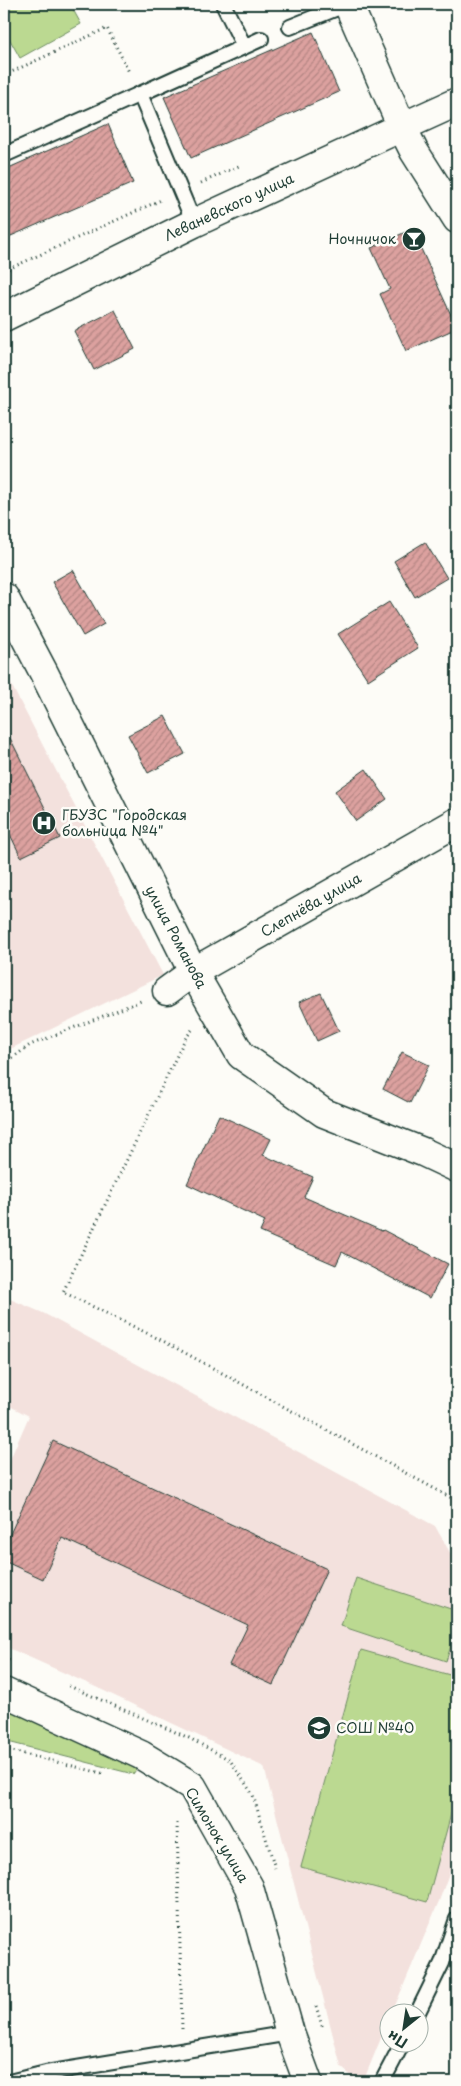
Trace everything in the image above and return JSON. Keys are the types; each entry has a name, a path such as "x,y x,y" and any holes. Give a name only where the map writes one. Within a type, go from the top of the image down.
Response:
{"street":[{"path":"348,4 414,150 457,219"},
{"name":"Леваневского улица","path":"4,317 194,223 457,102"},
{"name":"улица Романова","path":"4,597 44,673 193,972 242,1055 324,1113 423,1152 457,1168"},
{"name":"Слепнёва улица","path":"167,991 193,972 457,822"},
{"name":"Симонок улица","path":"4,1692 141,1755 192,1786 249,1887 290,2032 308,2082"}],"lane":[{"path":"223,4 244,46"},
{"path":"290,27 348,4"},
{"path":"4,155 261,39"},
{"path":"140,94 194,223"},
{"path":"422,2004 442,1963 457,1919"},
{"path":"10,2082 46,2073 290,2032"},
{"path":"382,2082 397,2054"}],"path":[{"path":"4,72 7,74 107,28 140,94"},
{"path":"4,1064 30,1045 167,991"},
{"path":"211,1002 185,1039 63,1292 165,1342 457,1500"},
{"path":"4,1749 109,1775"},
{"path":"177,1819 182,2051"}],"shaded area":[{"name":"ГБУЗС \"Городская больница №4\"","path":"4,671 163,975 4,1052"},
{"name":"СОШ №40","path":"10,1299 43,1313 435,1526 457,1565 457,1851 439,1901 396,2004 378,2004 378,2045 363,2082 358,2082 341,2067 264,1767 98,1688 4,1646 4,1473 29,1416 4,1403 4,1312"}],"green space":[{"path":"4,4 70,4 81,24 20,58 4,29"},
{"path":"356,1578 457,1611 457,1628 446,1661 341,1626"},
{"path":"361,1650 457,1677 457,1792 427,1902 301,1867"},
{"path":"4,1705 141,1763 133,1774 4,1741"}],"building":[{"path":"313,32 339,92 191,158 164,97"},
{"path":"108,124 133,183 4,239 4,170"},
{"path":"412,229 457,328 406,351 380,294 390,289 371,248"},
{"path":"115,310 135,349 94,370 74,331"},
{"path":"425,542 447,578 415,597 394,561"},
{"path":"73,570 104,624 83,636 52,582"},
{"path":"389,602 418,648 368,680 338,634"},
{"path":"165,716 185,754 148,773 128,735"},
{"path":"4,726 60,838 21,857 4,822"},
{"path":"366,769 387,799 356,821 335,791"},
{"path":"321,993 339,1031 317,1041 299,1002"},
{"path":"402,1052 429,1065 410,1103 383,1089"},
{"path":"219,1115 271,1139 263,1155 313,1177 304,1197 383,1230 448,1264 430,1298 342,1252 336,1265 260,1232 265,1221 187,1184"},
{"path":"53,1441 327,1569 273,1685 229,1665 248,1625 62,1538 43,1579 4,1561 4,1547"}],"place":[{"name":"Ночничок","path":"414,239"},
{"name":"ГБУЗС \"Городская больница №4\"","path":"44,823"},
{"name":"СОШ №40","path":"319,1728"}]}
